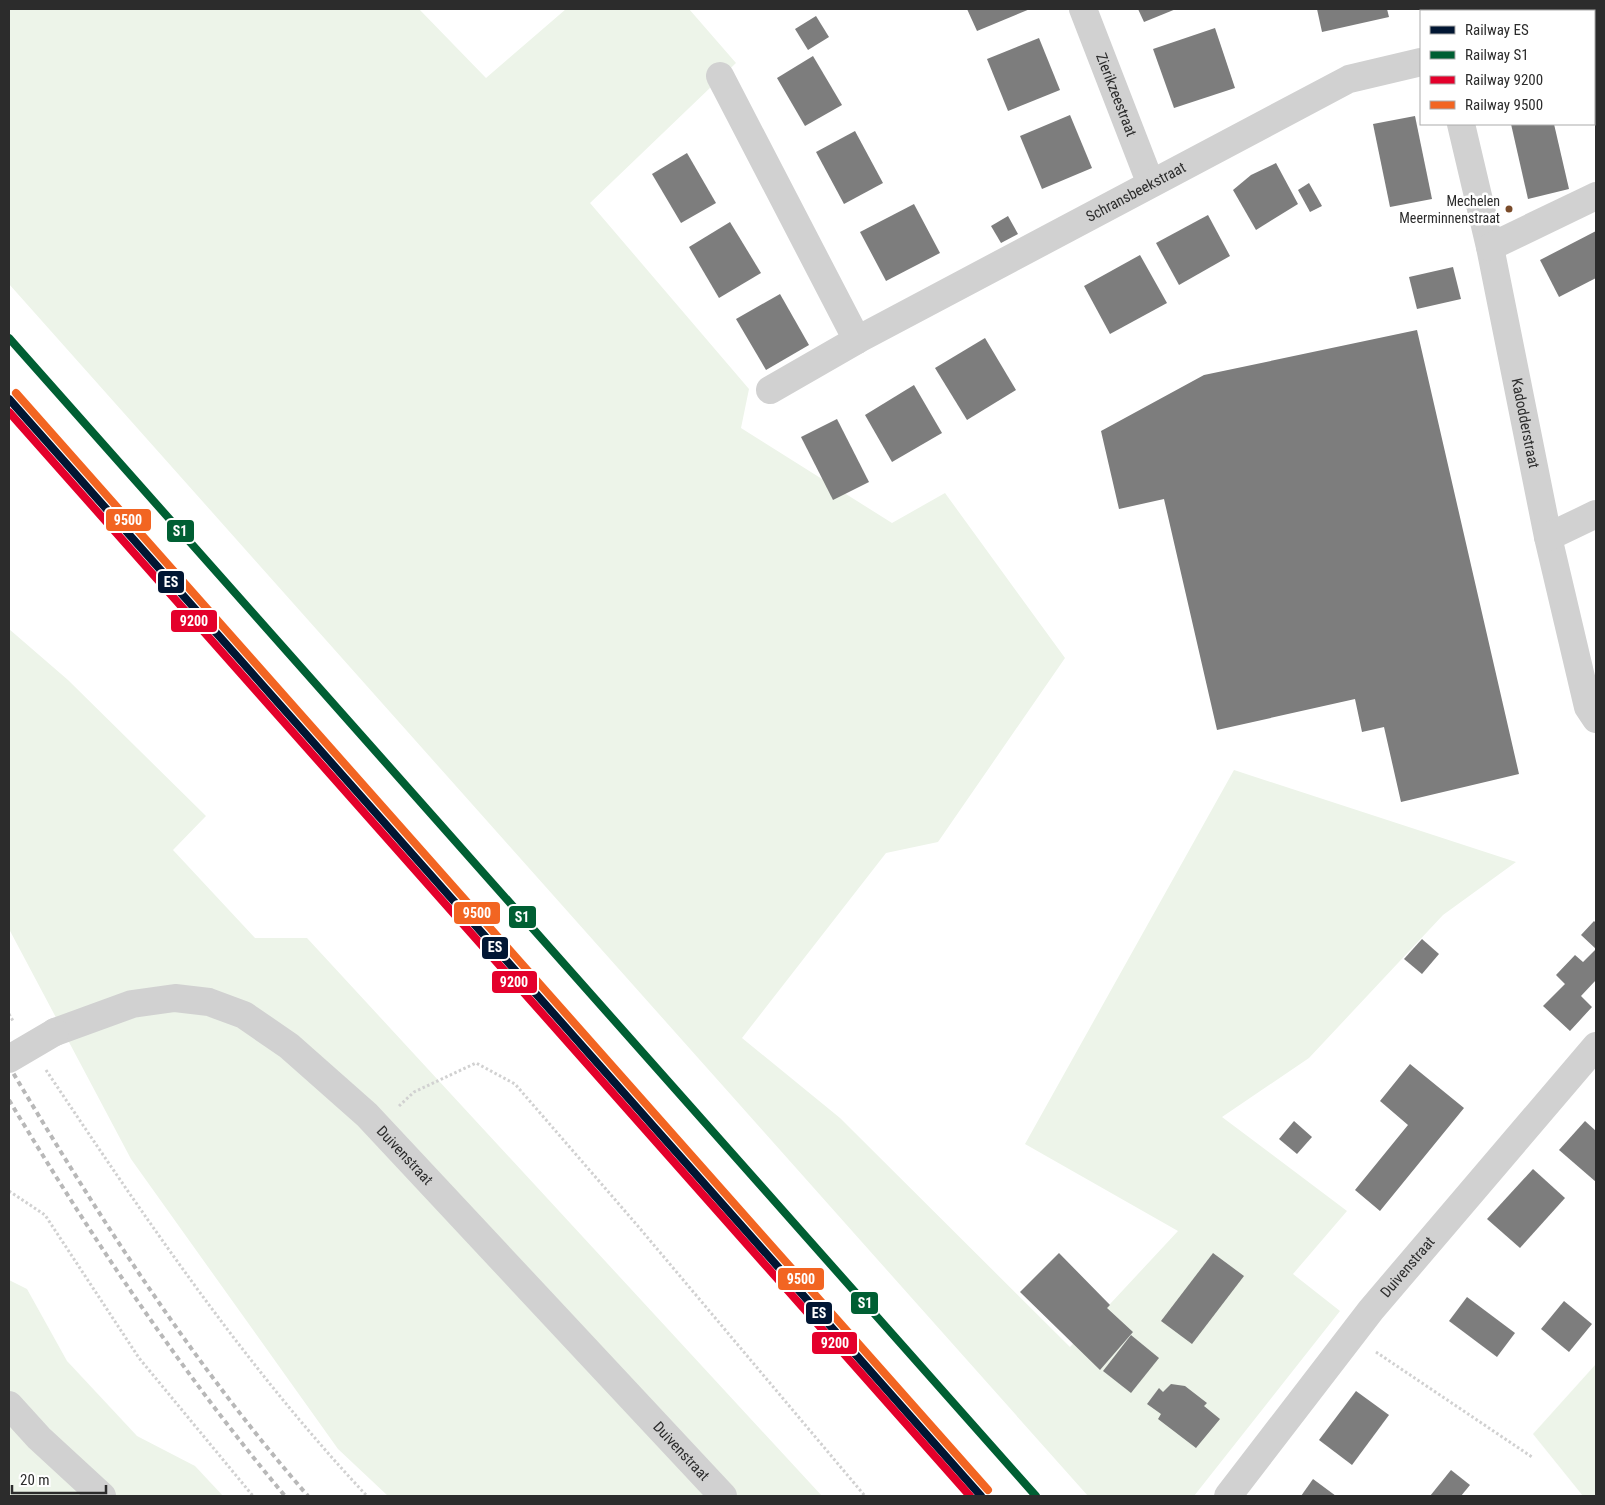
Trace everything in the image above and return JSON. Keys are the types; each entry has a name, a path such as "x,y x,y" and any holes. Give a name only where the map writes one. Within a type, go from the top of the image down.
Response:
{"street":[{"name":"Zierikzeestraat","path":"1083,9 1150,182"},
{"name":"Schransbeekstraat","path":"770,390 857,340 1150,182 1349,79 1420,62"},
{"path":"720,76 857,340"},
{"name":"Kadodderstraat","path":"1461,125 1490,247 1548,537 1588,706 1596,719"},
{"path":"1490,247 1596,196"},
{"path":"1548,537 1596,514"},
{"name":"Duivenstraat","path":"9,1059 55,1032 132,1004 175,998 209,1002 244,1015 288,1046 378,1127 723,1496"},
{"name":"Duivenstraat","path":"1228,1496 1351,1335 1596,1046"},
{"path":"9,1405 39,1438 102,1496"}],"path":[{"path":"9,1014 14,1022"},
{"path":"41,1062 219,1321 325,1451 367,1496"},
{"path":"378,1127 414,1092 476,1063 515,1084 650,1240 866,1496"},
{"path":"9,1191 45,1215 139,1358 253,1496"},
{"path":"1351,1335 1532,1457"}],"shaded area":[{"path":"9,9 419,9 486,78 566,9 689,9 736,63 590,203 749,389 741,428 892,523 945,493 1065,658 938,842 886,853 742,1038 840,1118 1070,1347 1178,1231 1025,1144 1234,770 1516,862 1443,915 1309,1058 1222,1117 1347,1211 1293,1274 1340,1311 1194,1496 1088,1496 9,284"},
{"path":"9,629 68,680 206,816 173,850 255,938 307,938 822,1496 388,1496 338,1449 131,1159 9,929"},
{"path":"9,1280 27,1289 67,1361 137,1436 195,1466 223,1496 9,1496"},
{"path":"1596,1364 1596,1496 1583,1496 1533,1434"}],"building":[{"path":"967,9 1030,9 977,31"},
{"path":"1138,9 1176,9 1144,22"},
{"path":"1317,9 1387,9 1389,17 1322,32"},
{"path":"1485,9 1528,10 1486,10"},
{"path":"816,16 829,37 808,50 795,29"},
{"path":"1215,28 1235,88 1174,108 1153,49"},
{"path":"1039,38 1060,90 1008,111 987,59"},
{"path":"813,56 842,105 805,126 777,78"},
{"path":"1070,115 1092,168 1042,189 1020,136"},
{"path":"1415,116 1432,199 1390,207 1373,124"},
{"path":"1511,125 1554,125 1569,189 1528,199"},
{"path":"855,131 883,183 844,204 816,152"},
{"path":"687,153 716,203 681,223 652,174"},
{"path":"1276,163 1298,204 1256,230 1233,190 1251,175"},
{"path":"1309,183 1322,206 1310,212 1298,190"},
{"path":"914,204 940,253 886,281 860,232"},
{"path":"1208,215 1230,256 1179,285 1156,243"},
{"path":"1008,216 1018,234 1001,243 991,226"},
{"path":"730,222 761,273 719,298 689,247"},
{"path":"1596,231 1596,278 1559,297 1540,260"},
{"path":"1140,255 1167,303 1110,334 1084,286"},
{"path":"1453,267 1461,299 1417,309 1409,277"},
{"path":"780,294 809,345 766,370 736,319"},
{"path":"1417,330 1519,774 1401,802 1384,727 1362,732 1355,699 1217,730 1164,499 1119,509 1101,431 1204,375"},
{"path":"985,338 1016,390 967,420 935,368"},
{"path":"914,385 942,433 892,462 865,415"},
{"path":"837,419 869,482 833,500 801,437"},
{"path":"1594,921 1596,923 1596,949 1581,935"},
{"path":"1422,939 1439,954 1422,974 1404,959"},
{"path":"1596,949 1596,980 1581,996 1592,1007 1570,1031 1543,1006 1565,984 1556,975 1575,955 1583,962"},
{"path":"1410,1064 1464,1108 1380,1211 1355,1190 1408,1125 1380,1101"},
{"path":"1294,1121 1312,1137 1297,1154 1279,1139"},
{"path":"1585,1121 1596,1131 1596,1182 1559,1150"},
{"path":"1533,1169 1565,1198 1520,1248 1487,1219"},
{"path":"1059,1253 1110,1305 1107,1308 1133,1332 1100,1370 1020,1292"},
{"path":"1213,1253 1244,1276 1192,1344 1161,1321"},
{"path":"1467,1297 1515,1333 1497,1357 1449,1321"},
{"path":"1564,1301 1592,1324 1569,1352 1541,1329"},
{"path":"1131,1335 1159,1358 1131,1393 1103,1371"},
{"path":"1171,1384 1185,1386 1207,1403 1204,1406 1220,1419 1196,1448 1158,1419 1161,1414 1147,1404 1159,1388 1163,1392"},
{"path":"1356,1391 1389,1415 1352,1465 1319,1440"},
{"path":"1451,1470 1470,1485 1461,1496 1430,1496"},
{"path":"1313,1479 1336,1496 1301,1496"}],"railway":[{"path":"9,1066 77,1178 149,1288 225,1394 308,1496"},
{"path":"9,1100 40,1152 139,1303 210,1401 285,1496"}],"rail line":[{"name":"S1","path":"9,338 1036,1496"},
{"name":"9500","path":"16,393 988,1490"},
{"name":"ES","path":"9,399 981,1496"},
{"name":"9200","path":"9,412 970,1496"}],"place":[{"name":"Mechelen Meerminnenstraat","path":"1509,209"}]}
